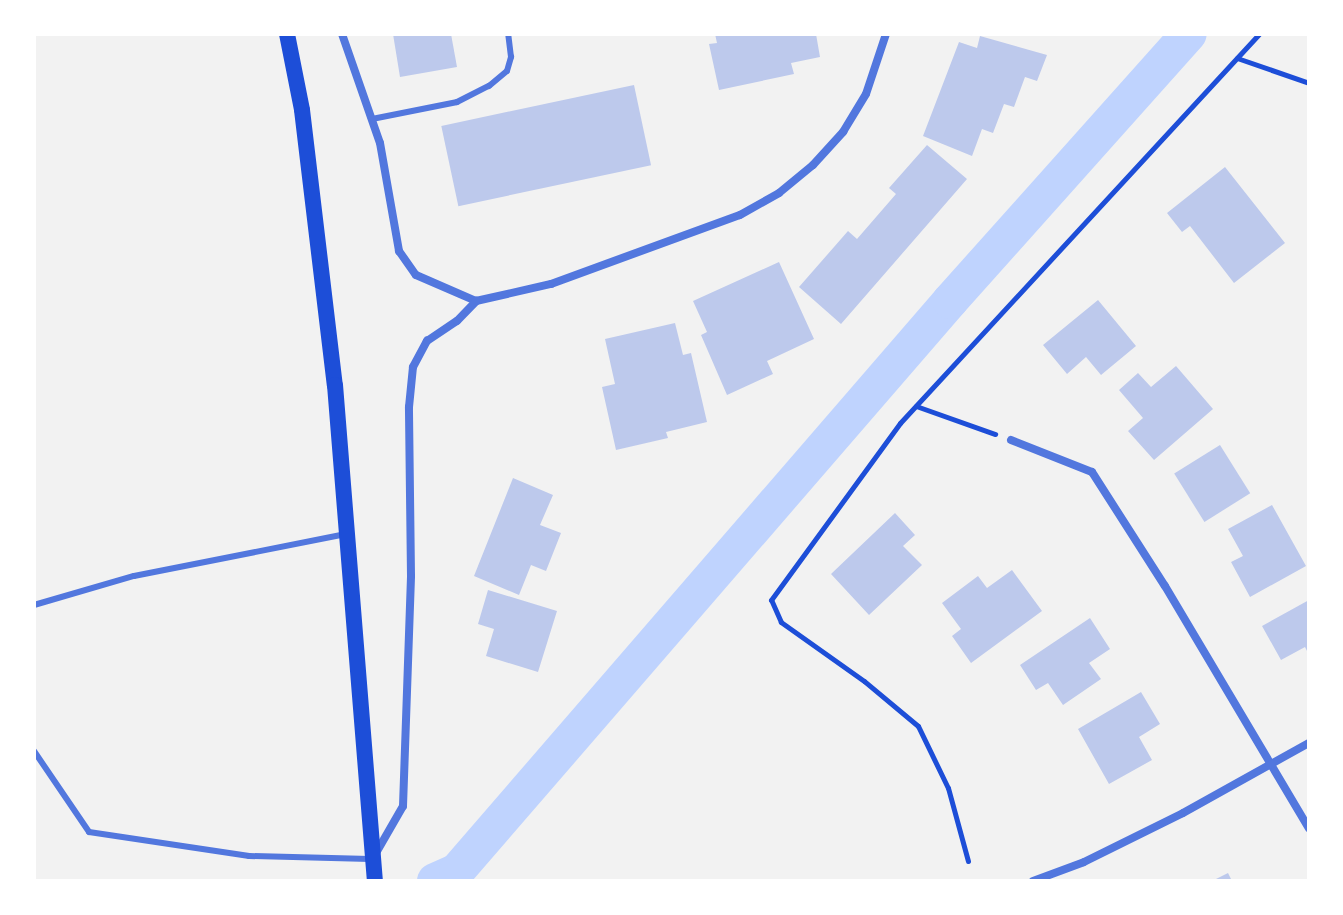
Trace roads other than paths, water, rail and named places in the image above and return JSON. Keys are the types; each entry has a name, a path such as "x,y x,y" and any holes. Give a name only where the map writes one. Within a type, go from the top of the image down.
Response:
{"main road":[{"path":"287,34 302,110 322,260 375,881"}],"street":[{"path":"342,34 380,143 399,251 416,275 476,301"},
{"path":"373,859 403,806 413,367 427,341 457,321 476,301 566,279 740,215 779,193 813,165 843,132 866,94 886,34"},
{"path":"1011,440 1092,472 1273,765 1309,829"},
{"path":"1033,881 1084,862 1273,765 1309,743"}],"lane":[{"path":"372,119 457,102 489,86 507,71 511,57 508,34"},
{"path":"34,605 134,576 347,534"},
{"path":"34,751 89,832 249,856 373,859"}],"waterway":[{"path":"435,881 457,871 950,301 1189,34"}]}
